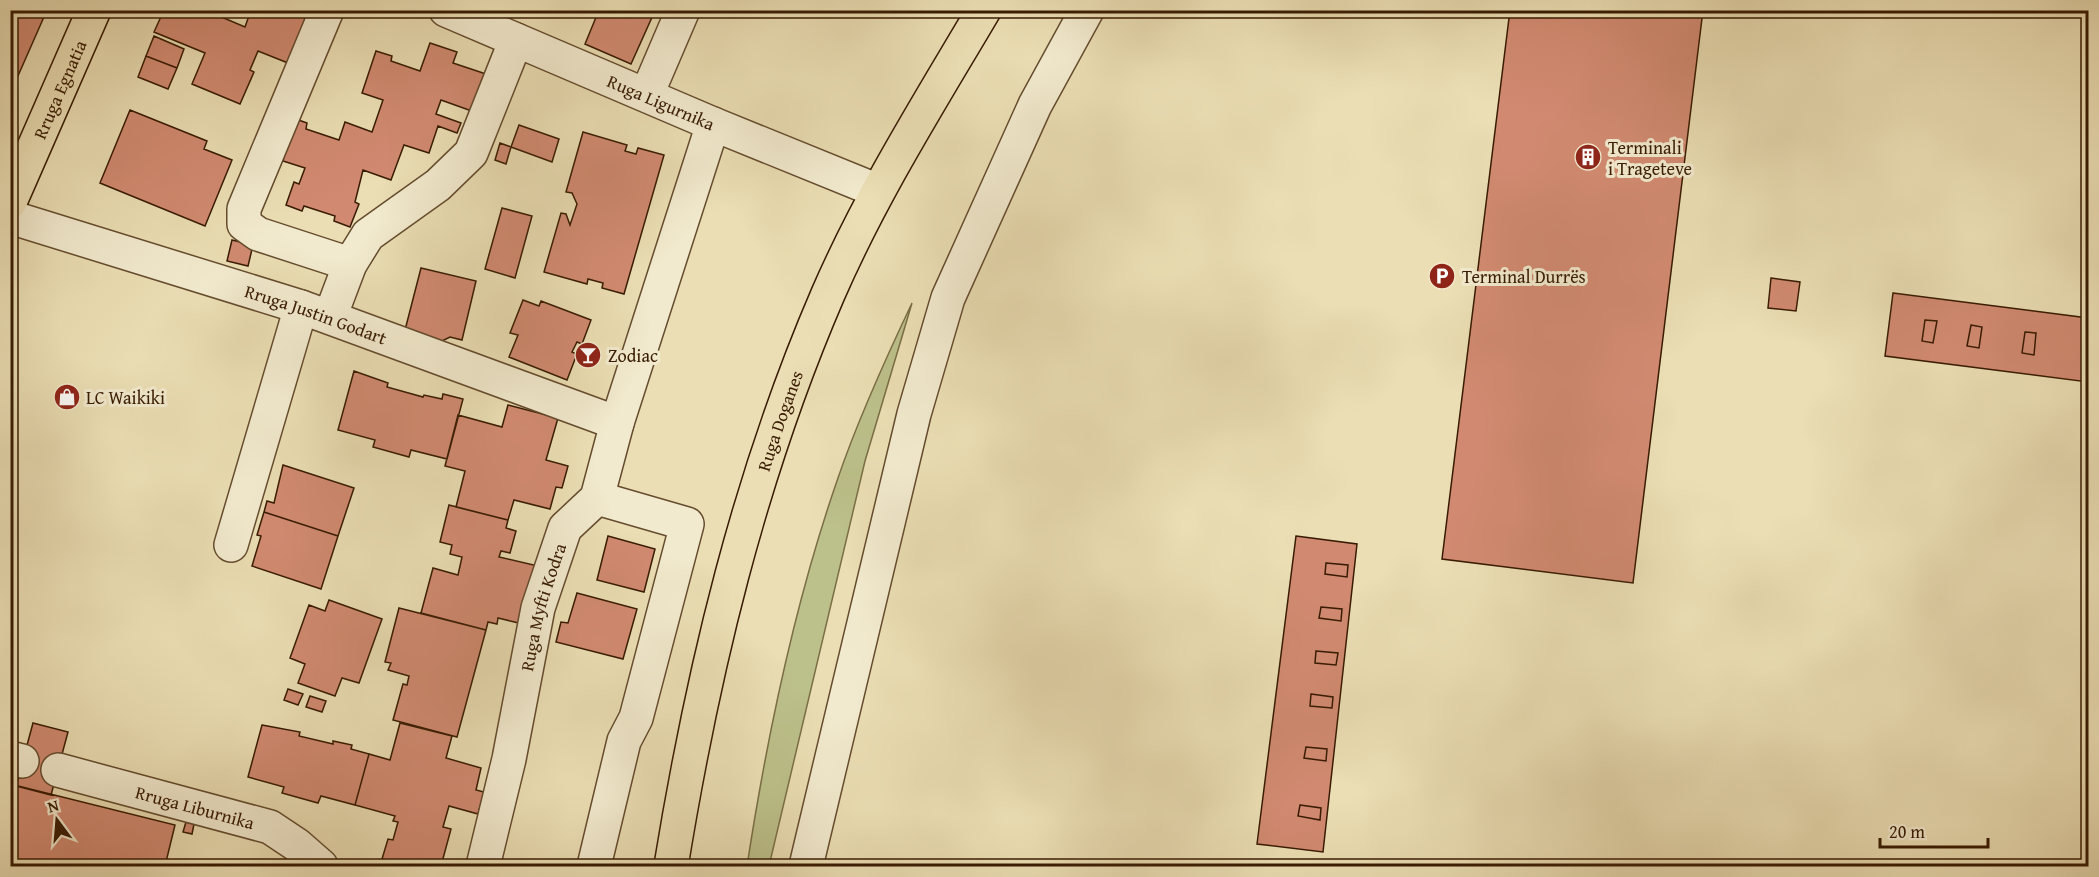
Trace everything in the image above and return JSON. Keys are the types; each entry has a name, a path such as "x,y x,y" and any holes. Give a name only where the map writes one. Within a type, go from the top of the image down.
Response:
{"main road":[{"name":"Rruga Egnatia","path":"10,202 94,10"},
{"name":"Ruga Doganes","path":"671,867 687,766 708,671 757,484 788,393 829,292 878,191 984,10"}],"street":[{"path":"327,10 244,209 244,224 258,234 350,264"},
{"name":"Ruga Ligurnika","path":"446,10 647,94 712,124 878,191"},
{"path":"647,94 683,10"},
{"path":"806,867 914,414 948,298 1035,105 1087,10"},
{"path":"231,545 316,312 368,235 438,185 471,153 516,40"},
{"path":"594,867 624,741 636,718 687,524 597,498 617,423 712,124"},
{"name":"Rruga Justin Godart","path":"10,217 316,312 617,423"},
{"name":"Ruga Myfti Kodra","path":"483,867 509,759 541,597 565,528 597,498"},
{"name":"Rruga Liburnika","path":"58,770 270,827 297,844 321,867"}],"green space":[{"path":"912,303 865,461 769,866 747,866 773,719 795,622 822,526 854,434"}],"building":[{"path":"10,10 47,10 10,94"},
{"path":"164,10 205,10 245,27 251,10 315,10 288,63 258,51 250,70 254,72 240,104 192,84 205,53 154,32"},
{"path":"599,10 643,10 653,15 631,64 585,44"},
{"name":"Terminali i Trageteve","path":"1510,10 1703,10 1633,583 1442,559"},
{"path":"154,36 184,49 177,68 146,56"},
{"path":"430,43 457,52 453,63 492,76 480,114 441,100 436,114 461,123 457,133 438,126 429,153 404,145 391,180 363,170 355,202 359,204 350,227 334,221 335,216 304,206 302,211 286,205 294,182 299,184 305,168 283,161 293,118 307,123 306,129 339,140 345,122 372,132 383,100 362,93 376,51 392,56 391,61 420,71"},
{"path":"146,56 177,68 168,89 138,77"},
{"path":"130,110 207,141 204,149 232,160 205,226 100,183"},
{"path":"519,125 559,139 552,162 511,147"},
{"path":"583,132 627,145 625,151 636,154 638,148 664,155 624,294 602,288 603,283 588,279 587,284 544,272 561,213 566,214 570,225 577,204 572,193 566,192"},
{"path":"500,143 511,147 506,164 495,160"},
{"path":"502,208 532,216 515,278 485,269"},
{"path":"232,240 253,245 248,266 227,261"},
{"path":"421,268 476,281 462,340 450,337 440,342 404,334"},
{"path":"1771,278 1800,282 1796,311 1768,308"},
{"path":"1893,293 2088,318 2088,382 1885,356"},
{"path":"523,300 539,306 541,301 591,320 582,344 577,342 572,352 577,354 567,380 509,357 518,335 510,333"},
{"path":"1925,320 1937,321 1933,343 1922,341"},
{"path":"1971,325 1982,327 1979,348 1967,346"},
{"path":"2025,332 2036,333 2034,355 2022,353"},
{"path":"354,371 388,383 387,387 423,397 424,395 442,399 443,394 463,399 447,459 411,450 409,457 373,447 375,440 338,430"},
{"path":"508,405 558,418 546,460 568,466 562,488 556,487 550,509 514,500 508,520 456,507 465,471 445,466 458,415 502,427"},
{"path":"283,465 354,488 338,536 264,512 267,501 274,503"},
{"path":"449,505 508,520 506,528 516,531 510,553 501,551 499,557 538,566 523,624 498,618 497,624 488,622 486,630 421,613 433,568 458,575 462,557 450,554 452,545 440,542"},
{"path":"264,512 338,536 321,589 252,566 261,536 257,535"},
{"path":"608,536 655,549 644,592 597,580"},
{"path":"1296,536 1357,544 1323,852 1257,844"},
{"path":"1326,563 1348,565 1347,577 1325,574"},
{"path":"577,593 637,609 623,659 556,642 561,622 568,623"},
{"path":"329,600 382,619 359,683 342,678 335,696 298,683 305,664 290,658 309,605 325,611"},
{"path":"1321,607 1342,609 1341,621 1319,618"},
{"path":"399,608 486,630 457,737 393,720 403,684 407,685 409,676 388,670 391,663 385,662"},
{"path":"1316,651 1338,653 1336,665 1315,663"},
{"path":"288,689 303,694 298,705 284,700"},
{"path":"1311,694 1333,697 1332,708 1310,706"},
{"path":"310,696 326,701 322,712 306,707"},
{"path":"33,723 68,732 51,795 16,786"},
{"path":"400,723 452,736 446,758 481,768 476,790 484,792 478,814 449,806 443,827 451,829 441,866 411,866 382,859 388,839 393,840 398,822 393,821 395,816 355,805 369,754 390,760"},
{"path":"262,725 300,732 299,736 333,744 333,741 352,745 351,749 369,754 355,805 321,796 318,803 282,793 284,787 248,777"},
{"path":"1306,747 1327,749 1326,761 1304,758"},
{"path":"10,784 175,825 165,866 10,866"},
{"path":"1300,805 1321,808 1320,820 1298,816"},
{"path":"186,822 194,824 192,834 183,832"}],"place":[{"name":"Terminali i Trageteve","path":"1588,157"},
{"name":"Terminal Durrës","path":"1442,276"},
{"name":"Zodiac","path":"588,355"},
{"name":"LC Waikiki","path":"67,397"}]}
